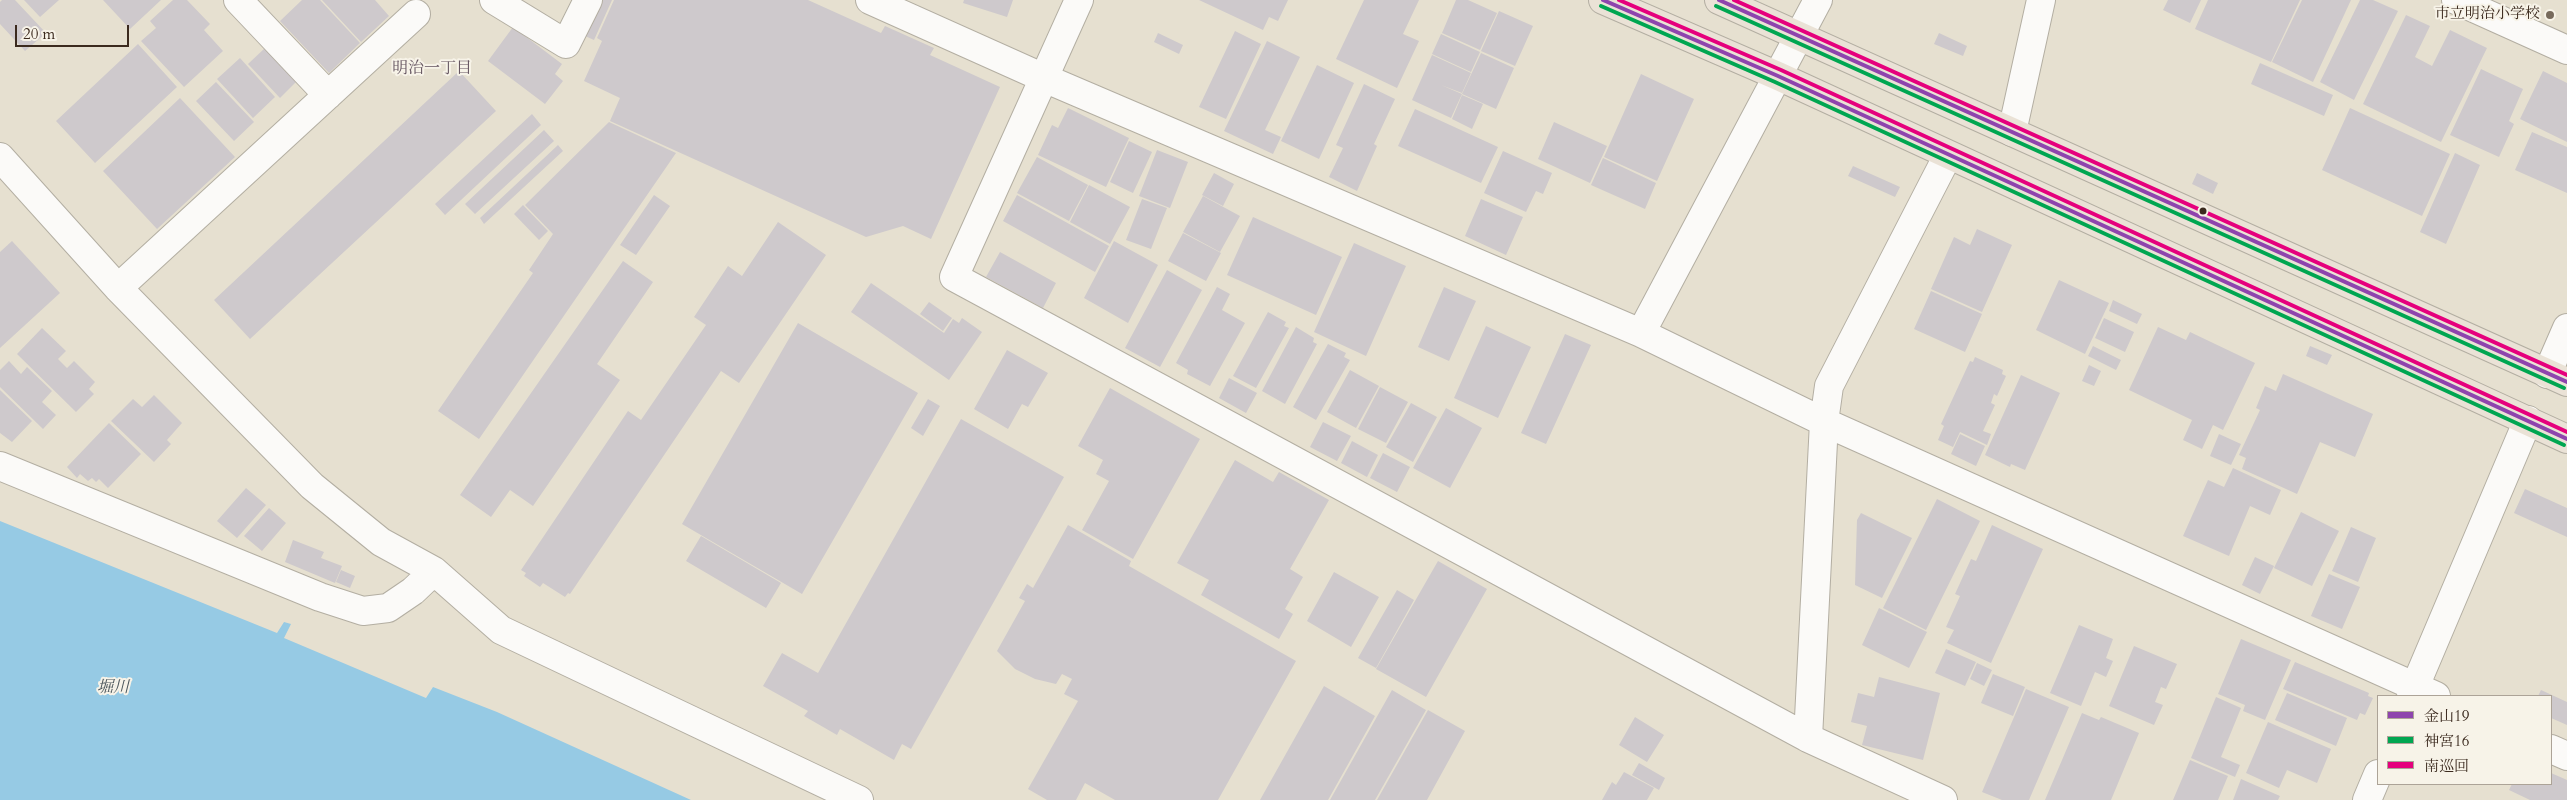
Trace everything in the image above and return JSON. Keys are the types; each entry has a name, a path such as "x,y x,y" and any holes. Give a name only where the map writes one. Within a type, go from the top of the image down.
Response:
{"main road":[{"path":"1603,0 1778,76 2567,439"},
{"path":"1719,0 2557,378"}],"street":[{"path":"238,0 328,95"},
{"path":"494,0 566,44 588,0"},
{"path":"870,0 1044,78 1641,333 1824,422 2421,693 2528,420"},
{"path":"1079,0 954,277 1808,738 1943,800"},
{"path":"1641,333 1818,0"},
{"path":"2012,132 2041,0"},
{"path":"2456,0 2567,50"},
{"path":"118,288 416,14"},
{"path":"1808,738 1824,422 1829,386 1948,155"},
{"path":"0,157 118,288 312,486 381,542 434,571 501,630 859,800"},
{"path":"2557,378 2567,328"},
{"path":"0,466 320,597 363,611 388,608 414,591 434,571"},
{"path":"2552,749 2567,756"},
{"path":"2367,800 2377,776"}],"water":[{"name":"堀川","path":"0,521 277,633 284,622 291,624 284,638 426,698 433,687 497,712 691,800 0,800"}],"building":[{"path":"2,0 15,0 46,33 25,51 0,24 0,2"},
{"path":"24,0 59,0 40,17"},
{"path":"103,0 161,0 130,29"},
{"path":"173,0 187,0 210,24 204,30 223,51 184,87 141,41 156,28 150,21"},
{"path":"302,0 320,0 360,43 329,73 280,21"},
{"path":"322,0 375,0 389,16 361,42"},
{"path":"600,0 612,0 594,40 585,36"},
{"path":"614,0 808,0 881,33 885,26 934,48 930,55 1000,87 931,239 903,226 866,237 610,121 620,98 584,81 602,41 597,38"},
{"path":"964,0 1013,0 1007,17 963,3"},
{"path":"1199,0 1288,0 1278,21 1269,17 1263,30"},
{"path":"1364,0 1419,0 1403,34 1419,41 1397,88 1336,59"},
{"path":"1456,0 1468,0 1497,13 1480,50 1442,33"},
{"path":"2168,0 2201,0 2190,23 2163,10"},
{"path":"2208,0 2300,0 2271,62 2195,29"},
{"path":"2302,0 2351,0 2313,82 2272,62"},
{"path":"2360,0 2373,0 2398,11 2354,100 2320,82"},
{"path":"1499,11 1533,26 1515,66 1481,51"},
{"path":"2406,15 2430,26 2415,57 2432,66 2450,30 2487,48 2441,142 2363,104"},
{"path":"513,27 562,64 555,74 563,81 545,104 488,61"},
{"path":"1235,31 1261,44 1226,119 1199,107"},
{"path":"1158,33 1183,45 1179,54 1154,42"},
{"path":"1939,33 1967,46 1963,56 1934,44"},
{"path":"1441,34 1480,52 1471,72 1432,54"},
{"path":"1267,41 1300,57 1265,130 1281,137 1273,154 1224,131"},
{"path":"138,44 177,87 95,163 56,121"},
{"path":"265,48 296,82 280,98 248,64"},
{"path":"1481,53 1514,68 1496,109 1462,94"},
{"path":"1432,55 1471,73 1462,93 1441,85 1462,94 1451,118 1412,100"},
{"path":"240,58 275,97 253,118 217,79"},
{"path":"2260,63 2333,95 2324,116 2251,84"},
{"path":"1317,65 1354,83 1319,159 1281,141"},
{"path":"2481,69 2523,89 2509,121 2514,124 2499,157 2450,135"},
{"path":"459,71 496,111 250,339 214,300"},
{"path":"2543,71 2567,83 2567,142 2520,119"},
{"path":"1641,74 1694,99 1657,181 1604,157"},
{"path":"216,82 254,122 234,141 196,101"},
{"path":"1364,84 1395,99 1374,144 1377,146 1357,191 1329,177 1343,148 1336,145"},
{"path":"1462,95 1483,104 1472,129 1452,119"},
{"path":"180,98 235,157 157,229 103,171"},
{"path":"1068,108 1129,138 1106,187 1038,155 1052,125 1058,128"},
{"path":"2350,108 2450,154 2422,216 2322,170"},
{"path":"1415,109 1498,147 1481,183 1398,146"},
{"path":"532,114 541,125 445,215 435,204"},
{"path":"609,122 676,153 479,439 438,411 533,273 529,270 553,234 525,205"},
{"path":"1554,122 1607,146 1590,183 1538,159"},
{"path":"544,130 554,141 475,214 465,204"},
{"path":"2532,132 2567,147 2567,193 2515,170"},
{"path":"1129,141 1152,152 1133,193 1110,182"},
{"path":"558,145 563,151 484,224 480,218"},
{"path":"1157,150 1188,162 1170,208 1139,196"},
{"path":"1503,151 1552,173 1543,194 1536,191 1526,212 1484,193"},
{"path":"2455,153 2480,165 2446,244 2420,232"},
{"path":"1037,157 1088,185 1069,221 1017,193"},
{"path":"1603,158 1656,183 1645,209 1591,185"},
{"path":"1853,166 1900,187 1895,197 1848,176"},
{"path":"1214,173 1234,184 1223,206 1202,195"},
{"path":"2197,173 2218,183 2213,194 2192,184"},
{"path":"1089,185 1130,207 1110,244 1070,222"},
{"path":"654,195 670,206 636,255 620,245"},
{"path":"1017,195 1109,246 1095,272 1003,221"},
{"path":"1203,196 1240,216 1220,252 1183,232"},
{"path":"1142,199 1167,208 1151,249 1126,240"},
{"path":"1481,199 1523,217 1506,255 1465,236"},
{"path":"523,205 548,231 539,240 514,214"},
{"path":"1253,217 1342,257 1316,315 1227,275"},
{"path":"778,222 826,255 739,383 721,371 570,594 568,593 565,597 543,583 540,587 524,576 526,573 521,570 628,411 641,420 706,325 694,317 728,266 742,276"},
{"path":"1977,229 2012,245 1982,312 1931,289 1954,237 1970,245"},
{"path":"1183,233 1221,253 1206,281 1168,261"},
{"path":"12,241 60,293 0,348 0,252"},
{"path":"1114,241 1158,265 1128,323 1084,298"},
{"path":"1354,243 1406,266 1366,356 1314,332"},
{"path":"1000,252 1056,283 1043,308 986,277"},
{"path":"623,261 653,282 597,364 620,380 533,506 510,490 491,517 460,495"},
{"path":"1167,270 1202,290 1160,367 1125,348"},
{"path":"2059,280 2109,303 2085,354 2036,330"},
{"path":"871,283 944,333 953,319 959,323 962,318 982,332 949,380 851,312"},
{"path":"1217,287 1230,294 1222,310 1245,323 1210,386 1187,374 1188,370 1176,363"},
{"path":"1444,287 1476,301 1449,361 1418,347"},
{"path":"1931,291 1982,314 1965,352 1914,329"},
{"path":"2113,300 2142,314 2137,324 2109,311"},
{"path":"929,302 952,318 943,331 920,314"},
{"path":"1268,312 1286,322 1284,326 1289,328 1256,388 1233,376"},
{"path":"2104,318 2134,332 2125,352 2095,338"},
{"path":"798,323 918,393 802,594 682,524"},
{"path":"1486,326 1531,347 1498,418 1454,398"},
{"path":"1296,327 1314,338 1313,342 1317,344 1285,404 1262,391"},
{"path":"2158,327 2186,340 2190,332 2255,363 2223,430 2213,425 2202,449 2183,440 2192,420 2129,390"},
{"path":"42,328 66,351 58,359 67,368 74,361 95,382 89,389 94,394 76,412 17,354"},
{"path":"1565,334 1591,345 1546,444 1521,433"},
{"path":"1328,344 1346,353 1344,357 1350,360 1316,420 1293,407"},
{"path":"2093,346 2121,360 2116,370 2088,356"},
{"path":"2310,346 2332,355 2327,365 2306,356"},
{"path":"1007,350 1048,373 1028,407 1022,404 1008,429 974,409"},
{"path":"1975,357 2003,370 2002,374 2006,376 1997,396 1994,394 1991,403 1995,405 1983,431 1991,434 1987,445 1960,432 1953,447 1938,440 1944,426 1941,424 1970,361 1973,362"},
{"path":"9,361 21,374 27,367 52,391 42,402 56,415 43,429 0,387 0,370"},
{"path":"2089,365 2101,371 2094,386 2082,381"},
{"path":"1350,370 1379,386 1356,428 1327,412"},
{"path":"2283,374 2373,414 2355,457 2320,442 2297,494 2242,469 2246,458 2239,455 2260,410 2256,408 2265,386 2276,391"},
{"path":"2021,375 2060,393 2025,470 2011,464 2010,467 1985,455"},
{"path":"1229,378 1257,393 1246,413 1219,398"},
{"path":"1380,387 1408,402 1386,443 1358,429"},
{"path":"1110,388 1200,439 1133,559 1082,530 1109,481 1096,474 1103,460 1078,446"},
{"path":"0,390 32,421 12,442 0,433"},
{"path":"154,395 182,423 167,440 171,444 154,462 111,421 133,399 142,407"},
{"path":"928,399 940,406 923,436 911,428"},
{"path":"1411,403 1437,417 1413,462 1386,447"},
{"path":"1446,408 1482,428 1450,488 1413,468"},
{"path":"961,419 1064,477 911,749 902,744 894,760 840,729 837,735 804,716 808,711 763,686 782,653 818,673"},
{"path":"1323,422 1351,436 1337,461 1310,447"},
{"path":"109,423 141,454 108,488 99,479 96,482 92,478 88,481 80,474 77,478 67,467"},
{"path":"1960,434 1985,446 1976,466 1951,454"},
{"path":"2219,434 2241,444 2231,465 2210,456"},
{"path":"1352,441 1378,455 1367,477 1341,463"},
{"path":"1383,453 1410,467 1397,492 1370,478"},
{"path":"1235,460 1273,482 1279,472 1329,500 1290,569 1303,577 1285,609 1293,614 1279,639 1201,595 1209,580 1177,563"},
{"path":"2233,468 2281,490 2270,515 2250,506 2229,556 2183,536 2208,480 2224,487"},
{"path":"246,488 266,505 237,538 217,521"},
{"path":"2525,489 2567,508 2567,537 2514,513"},
{"path":"1937,499 1980,521 1926,630 1883,608"},
{"path":"269,508 286,523 262,551 244,536"},
{"path":"2301,512 2339,531 2312,586 2274,568"},
{"path":"1861,513 1912,538 1882,598 1855,585 1857,520"},
{"path":"1068,525 1131,561 1129,566 1296,661 1218,800 1115,800 1085,783 1076,800 1047,800 1028,789 1078,701 1064,694 1072,679 1062,674 1056,684 1035,679 1015,669 997,651 1025,601 1019,598 1027,584 1033,588"},
{"path":"1992,525 2043,549 1991,663 1947,643 1954,630 1946,627 1960,596 1955,594 1971,559 1976,561"},
{"path":"2351,527 2376,538 2358,582 2332,571"},
{"path":"701,536 781,583 766,608 686,561"},
{"path":"293,540 324,552 321,558 342,566 335,583 285,562"},
{"path":"2255,557 2274,566 2260,594 2242,585"},
{"path":"1438,561 1487,589 1426,697 1376,669"},
{"path":"341,570 355,576 350,588 336,582"},
{"path":"1334,572 1379,597 1351,647 1307,621"},
{"path":"2329,574 2360,587 2342,629 2311,616"},
{"path":"1397,590 1414,600 1376,668 1358,658"},
{"path":"1879,608 1927,632 1909,668 1862,645"},
{"path":"2079,625 2113,639 2106,658 2113,661 2106,677 2095,672 2081,706 2050,693"},
{"path":"2241,639 2291,660 2265,720 2243,711 2245,705 2218,694"},
{"path":"2134,646 2177,664 2166,689 2161,687 2155,702 2163,705 2154,725 2109,706"},
{"path":"1946,649 1976,662 1965,686 1935,673"},
{"path":"2295,662 2369,693 2368,696 2373,698 2365,715 2360,713 2357,720 2283,689"},
{"path":"1977,663 1992,670 1984,686 1970,679"},
{"path":"1993,674 2025,687 2013,716 1981,703"},
{"path":"1879,677 1940,693 1923,760 1862,745 1867,726 1851,722 1858,693 1874,697"},
{"path":"1324,686 1375,716 1328,800 1260,800"},
{"path":"2026,689 2069,707 2029,800 2002,800 1982,792"},
{"path":"1392,690 1426,710 1375,800 1330,800"},
{"path":"2541,690 2552,695 2538,695"},
{"path":"2287,693 2347,718 2336,746 2275,720"},
{"path":"2552,695 2567,702 2567,725 2552,718"},
{"path":"2216,697 2241,708 2221,757 2240,765 2235,777 2191,758"},
{"path":"1428,710 1465,731 1427,800 1377,800"},
{"path":"2082,713 2099,720 2101,717 2139,733 2111,800 2045,800"},
{"path":"1635,717 1664,735 1647,762 1619,745"},
{"path":"2268,722 2331,749 2317,783 2287,770 2279,788 2246,773"},
{"path":"2190,760 2228,776 2218,800 2173,800"},
{"path":"1639,763 1665,778 1659,790 1632,775"},
{"path":"1624,772 1654,788 1647,800 1602,800 1612,782 1616,785"},
{"path":"2552,773 2567,780 2567,800 2530,800 2509,790 2512,785 2552,785"},
{"path":"2241,779 2280,796 2278,800 2233,800"}],"transit line":[{"name":"金山19","path":"1603,0 1778,76 2567,439"},
{"name":"南巡回","path":"1619,0 1781,70 2567,432"},
{"name":"金山19","path":"1719,0 2567,382"},
{"name":"南巡回","path":"1734,0 2567,375"},
{"name":"神宮16","path":"1601,6 1775,82 2564,445"},
{"name":"神宮16","path":"1716,6 2564,388"}],"place":[{"name":"市立明治小学校","path":"2550,15"}],"district":[{"name":"明治一丁目","path":"432,69"}]}
